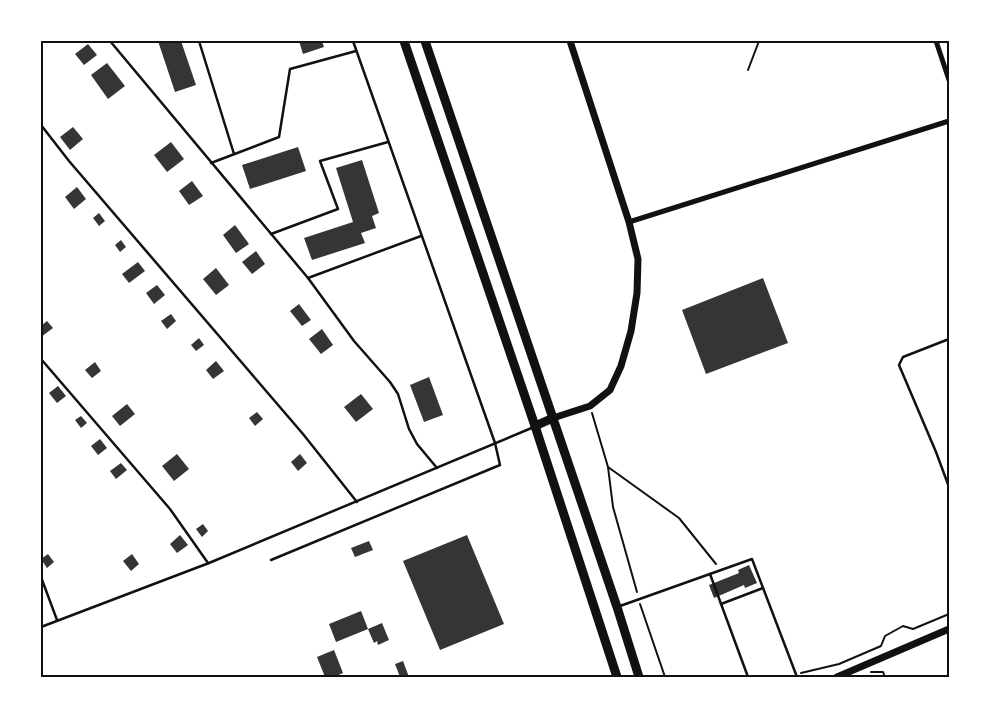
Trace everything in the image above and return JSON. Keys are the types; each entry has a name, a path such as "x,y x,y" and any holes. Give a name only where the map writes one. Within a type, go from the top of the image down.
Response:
{"main road":[{"path":"404,41 535,426 617,677"},
{"path":"425,41 639,677"},
{"path":"535,426 553,418"}],"street":[{"path":"553,418 590,406 610,390 621,366 631,331 637,293 638,258 629,222 570,41"},
{"path":"936,41 949,80"},
{"path":"629,222 949,121"},
{"path":"837,677 949,629"}],"lane":[{"path":"110,41 308,278 354,342 390,382 398,394 409,429 417,444 437,468"},
{"path":"199,41 234,154"},
{"path":"271,560 500,465 495,443 353,41"},
{"path":"211,163 279,137 290,70 356,51"},
{"path":"41,125 69,161 330,467 357,502"},
{"path":"271,234 338,209 320,161 388,142"},
{"path":"308,278 421,236"},
{"path":"949,340 903,357 899,365 949,487"},
{"path":"41,360 170,509 208,564"},
{"path":"41,627 208,564 535,426"},
{"path":"617,607 752,559 797,676"},
{"path":"710,574 748,677"},
{"path":"41,576 58,620"},
{"path":"721,604 763,588"},
{"path":"945,677 949,675"}],"path":[{"path":"748,70 759,41"},
{"path":"590,406 608,467 613,507 639,600 665,677"},
{"path":"608,467 679,518 721,570"},
{"path":"797,676 839,664 881,646 885,636 904,626 913,629 949,614"},
{"path":"870,672 883,672 885,677"}],"building":[{"path":"158,41 181,41 196,85 175,92"},
{"path":"299,41 322,41 324,47 303,54"},
{"path":"88,44 97,55 84,65 75,54"},
{"path":"107,63 125,86 108,99 91,75"},
{"path":"73,127 83,139 70,150 60,137"},
{"path":"171,142 184,159 167,172 154,155"},
{"path":"298,147 306,171 250,189 242,165"},
{"path":"362,160 379,213 372,216 376,228 361,233 365,243 312,260 304,238 353,222 336,168"},
{"path":"192,181 203,196 189,205 179,191"},
{"path":"77,187 86,199 74,209 65,197"},
{"path":"99,213 105,221 99,226 93,218"},
{"path":"235,225 249,244 236,253 223,235"},
{"path":"121,240 126,247 120,252 115,245"},
{"path":"256,251 265,264 252,274 242,262"},
{"path":"138,262 145,271 129,283 122,274"},
{"path":"216,268 229,285 216,295 203,279"},
{"path":"763,278 788,343 706,374 682,310"},
{"path":"157,285 165,295 154,304 146,293"},
{"path":"299,304 311,320 302,326 290,311"},
{"path":"171,314 176,321 167,329 161,321"},
{"path":"47,321 53,328 41,337 41,326"},
{"path":"322,329 333,345 321,354 309,339"},
{"path":"199,338 204,345 196,351 191,345"},
{"path":"216,361 224,371 213,379 206,370"},
{"path":"95,362 101,371 92,378 85,370"},
{"path":"429,377 443,415 424,422 410,385"},
{"path":"58,386 66,396 57,403 49,393"},
{"path":"361,394 373,409 356,422 344,407"},
{"path":"127,404 135,414 120,426 112,416"},
{"path":"257,412 263,419 255,426 249,418"},
{"path":"81,416 87,423 81,428 75,420"},
{"path":"100,439 107,448 98,455 91,446"},
{"path":"177,454 189,469 174,481 162,466"},
{"path":"300,454 307,463 298,471 291,462"},
{"path":"121,463 127,470 116,479 110,471"},
{"path":"203,524 208,531 202,537 196,529"},
{"path":"180,535 188,545 177,553 170,544"},
{"path":"467,535 504,624 440,650 403,561"},
{"path":"369,541 373,550 355,557 351,548"},
{"path":"48,554 54,562 47,568 41,559"},
{"path":"132,554 139,564 131,571 123,561"},
{"path":"749,565 757,583 745,588 744,585 714,598 709,585 739,573 738,570"},
{"path":"361,611 368,629 336,642 329,624"},
{"path":"382,623 389,640 378,645 377,641 374,643 368,629"},
{"path":"334,650 343,673 334,677 325,677 317,657"},
{"path":"403,661 409,677 400,677 395,664"}]}
